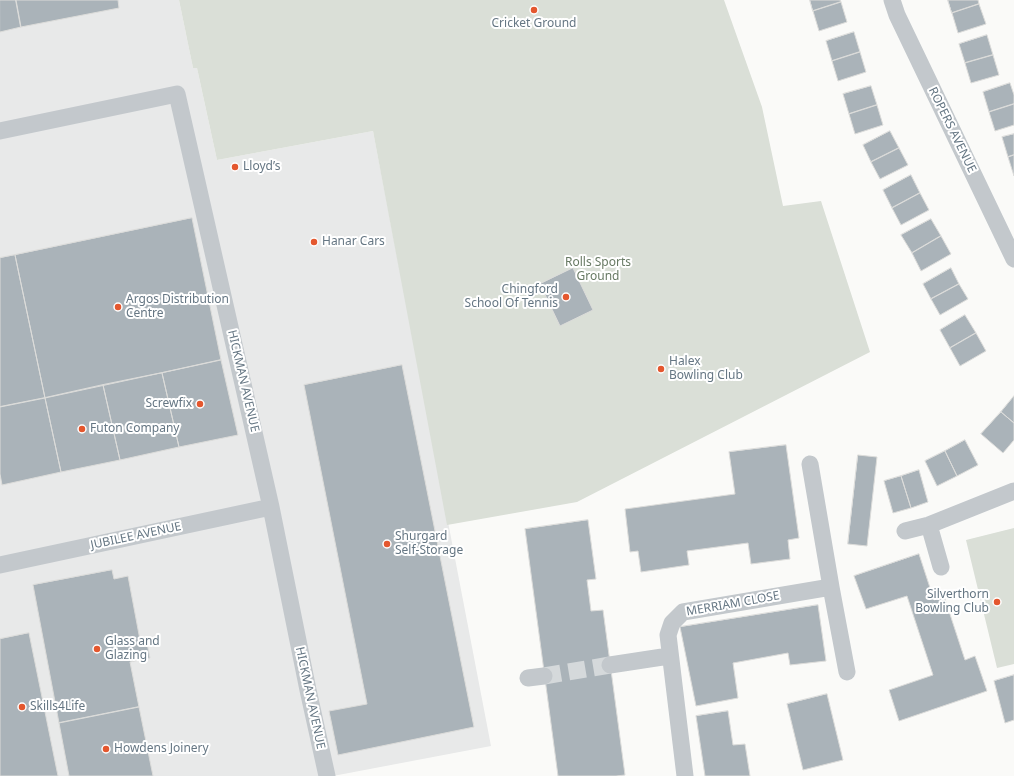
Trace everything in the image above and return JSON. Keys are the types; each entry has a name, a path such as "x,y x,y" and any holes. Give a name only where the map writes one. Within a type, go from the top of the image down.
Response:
{"street":[{"name":"ROPERS AVENUE","path":"892,0 897,15 1014,259"},
{"name":"HICKMAN AVENUE","path":"0,131 177,94 272,507 308,690 327,776"},
{"path":"810,464 847,672"},
{"path":"905,531 929,525 1014,492"},
{"name":"JUBILEE AVENUE","path":"0,565 272,507"},
{"path":"929,525 941,567"},
{"name":"MERRIAM CLOSE","path":"685,776 669,656 668,635 672,623 683,612 831,587"},
{"path":"610,665 669,656"}],"shaded area":[{"path":"0,0 179,0 193,68 197,68 217,160 373,131 491,746 333,776 0,776"}],"green space":[{"name":"Rolls Sports Ground","path":"179,0 724,0 762,107 783,206 821,201 870,352 577,502 447,525 373,131 217,160 197,68 193,68"},
{"name":"Silverthorn Bowling Club","path":"1014,528 1014,664 997,668 966,540"}],"building":[{"path":"0,0 16,0 21,27 0,32"},
{"path":"16,0 118,0 119,8 21,27"},
{"path":"810,0 840,0 841,2 813,11"},
{"path":"948,0 978,0 979,4 952,13"},
{"path":"841,2 847,22 819,31 813,11"},
{"path":"979,4 986,24 958,33 952,13"},
{"path":"854,32 860,52 832,61 826,41"},
{"path":"987,35 993,55 965,63 959,44"},
{"path":"860,52 866,72 838,81 832,61"},
{"path":"993,55 999,75 971,83 965,63"},
{"path":"1010,83 1014,95 1014,104 989,112 983,92"},
{"path":"871,86 877,105 849,114 843,94"},
{"path":"1014,104 1014,125 995,131 989,112"},
{"path":"877,105 883,125 855,134 849,114"},
{"path":"890,131 899,148 871,162 863,145"},
{"path":"1014,134 1014,155 1008,157 1002,137"},
{"path":"899,148 908,165 880,179 871,162"},
{"path":"1014,155 1014,176 1008,157"},
{"path":"911,175 920,193 892,208 883,190"},
{"path":"920,193 929,210 901,225 892,208"},
{"name":"Argos Distribution Centre","path":"192,218 221,360 45,398 15,255"},
{"path":"931,219 941,236 912,253 901,235"},
{"path":"941,236 951,254 921,271 912,253"},
{"path":"15,255 45,398 0,407 0,258"},
{"name":"Chingford School Of Tennis","path":"573,268 593,310 560,326 540,284"},
{"path":"951,268 959,284 931,299 923,284"},
{"path":"959,284 968,299 940,315 931,299"},
{"path":"965,315 976,333 950,348 940,330"},
{"path":"976,333 986,351 960,366 950,348"},
{"name":"Screwfix","path":"221,360 238,435 179,447 162,373"},
{"name":"Shurgard Self-Storage","path":"402,365 474,727 338,755 329,711 367,704 304,385"},
{"path":"162,373 179,447 120,460 103,385"},
{"name":"Futon Company","path":"103,385 120,460 61,472 45,398"},
{"path":"1014,396 1014,423 1001,412"},
{"path":"45,398 61,472 2,485 0,474 0,407"},
{"path":"1001,412 1014,423 1014,440 1003,453 981,434"},
{"path":"965,440 978,465 957,476 945,451"},
{"path":"786,445 799,538 788,540 790,559 751,564 748,543 687,551 689,565 641,572 638,551 630,552 625,509 735,494 729,452"},
{"path":"945,451 957,476 937,486 925,461"},
{"path":"858,455 877,457 867,546 848,544"},
{"path":"919,470 928,502 911,508 901,476"},
{"path":"901,476 911,508 893,513 884,481"},
{"path":"588,520 596,579 587,580 591,611 603,610 625,775 558,776 525,529"},
{"path":"919,554 934,600 944,596 965,660 975,656 987,691 899,721 889,690 933,675 907,596 866,609 854,576"},
{"name":"Glass and Glazing","path":"112,570 114,579 128,576 140,640 146,638 150,658 130,662 139,707 59,723 33,585"},
{"path":"818,605 826,661 790,665 788,653 733,663 738,698 696,706 680,627"},
{"name":"Skills4Life","path":"29,633 58,776 0,776 0,639"},
{"path":"1014,675 1014,720 1005,723 994,681"},
{"path":"827,694 843,760 803,770 787,704"},
{"name":"Howdens Joinery","path":"139,707 153,776 69,776 59,723"},
{"path":"728,711 733,745 745,744 750,776 705,776 696,716"}],"tunnel":[{"path":"544,676 610,665"}],"place":[{"name":"Cricket Ground","path":"534,10"},
{"name":"Lloyd’s","path":"235,167"},
{"name":"Hanar Cars","path":"314,242"},
{"name":"Chingford School Of Tennis","path":"566,297"},
{"name":"Argos Distribution Centre","path":"118,307"},
{"name":"Halex Bowling Club","path":"661,369"},
{"name":"Screwfix","path":"200,404"},
{"name":"Futon Company","path":"82,429"},
{"name":"Shurgard Self-Storage","path":"387,544"},
{"name":"Silverthorn Bowling Club","path":"997,602"},
{"name":"Glass and Glazing","path":"97,649"},
{"name":"Skills4Life","path":"22,707"},
{"name":"Howdens Joinery","path":"106,749"}]}
